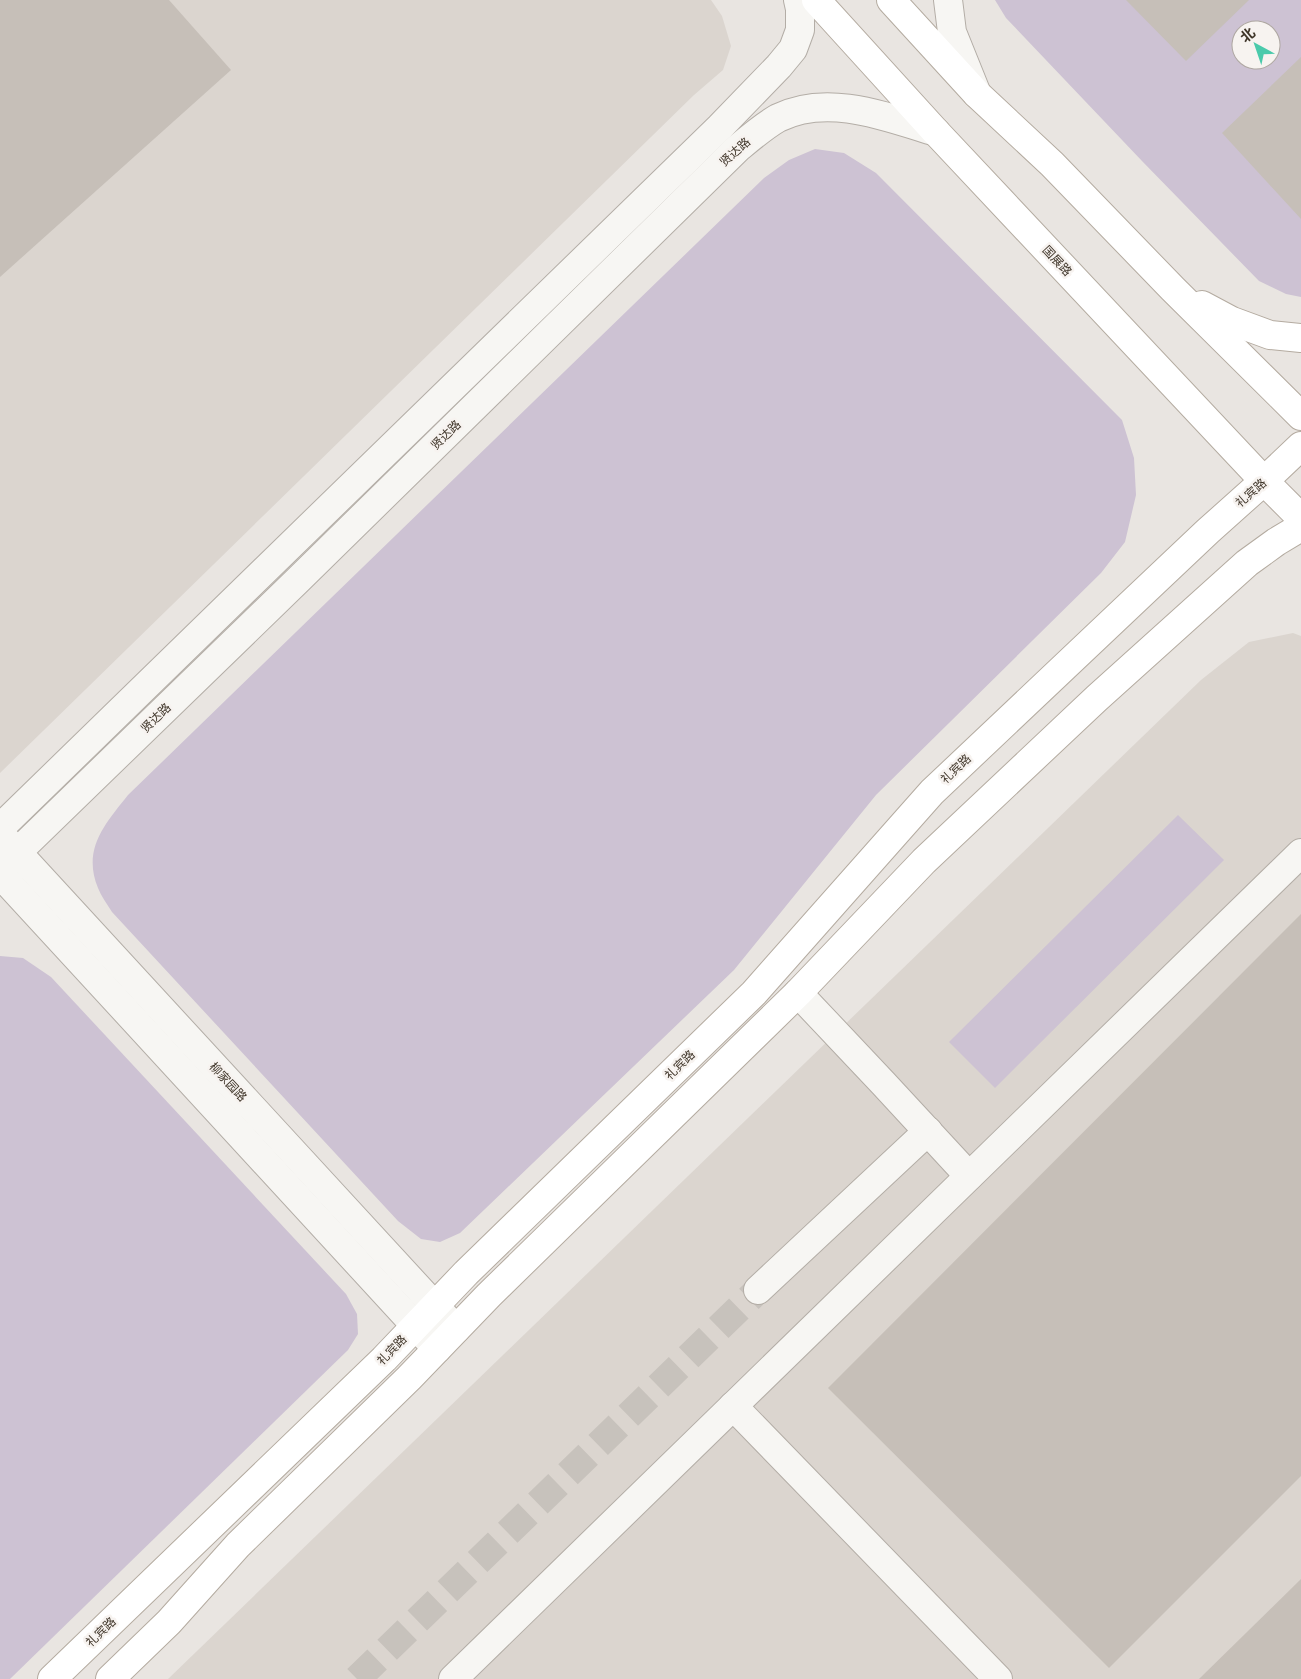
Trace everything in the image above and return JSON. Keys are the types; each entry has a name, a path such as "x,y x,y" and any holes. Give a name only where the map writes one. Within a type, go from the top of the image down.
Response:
{"main road":[{"name":"国展路","path":"816,0 936,132 1301,518"},
{"path":"891,0 977,94 1052,164 1301,416"},
{"path":"1165,280 1197,302 1232,321 1270,335 1301,338"},
{"name":"礼宾路","path":"52,1679 384,1359 466,1273 754,993 932,792 1208,531 1301,446"},
{"path":"110,1679 169,1622 238,1545 437,1349 489,1295 798,993 924,861 1097,698 1247,564 1276,542 1301,527"}],"street":[{"path":"0,828 720,127 779,66 793,49 800,30 798,0"},
{"path":"948,0 952,32 977,94"},
{"name":"贤达路","path":"6,852 305,573 730,155 755,134 778,118 802,109 827,107 874,114 936,132"},
{"name":"柳家园路","path":"6,852 456,1329"},
{"path":"453,1679 1301,853"},
{"path":"0,874 437,1349"},
{"path":"798,993 969,1176"},
{"path":"758,1290 928,1131"},
{"path":"733,1406 998,1679"}],"shaded area":[{"path":"0,0 711,0 722,16 731,46 723,70 694,95 0,773"},
{"path":"995,0 1301,0 1301,297 1286,294 1259,281 1006,18"},
{"path":"815,149 844,153 876,173 1122,420 1134,458 1136,495 1125,542 1101,573 876,795 734,970 460,1233 440,1242 421,1239 398,1221 112,912 99,891 94,874 94,849 104,827 128,795 764,178 789,160"},
{"path":"1293,633 1301,636 1301,1679 168,1679 1201,680 1249,642"},
{"path":"1178,815 1224,860 995,1088 949,1042"},
{"path":"0,956 23,958 51,977 346,1294 357,1314 358,1334 348,1350 10,1679 0,1679"}],"building":[{"path":"0,0 169,0 231,70 0,277"},
{"path":"1126,0 1249,0 1186,61"},
{"path":"1301,57 1301,219 1222,133"},
{"path":"1301,914 1301,1476 1109,1668 828,1388"},
{"path":"1301,1579 1301,1679 1199,1679"}],"tunnel":[{"path":"357,1679 758,1290"}]}
